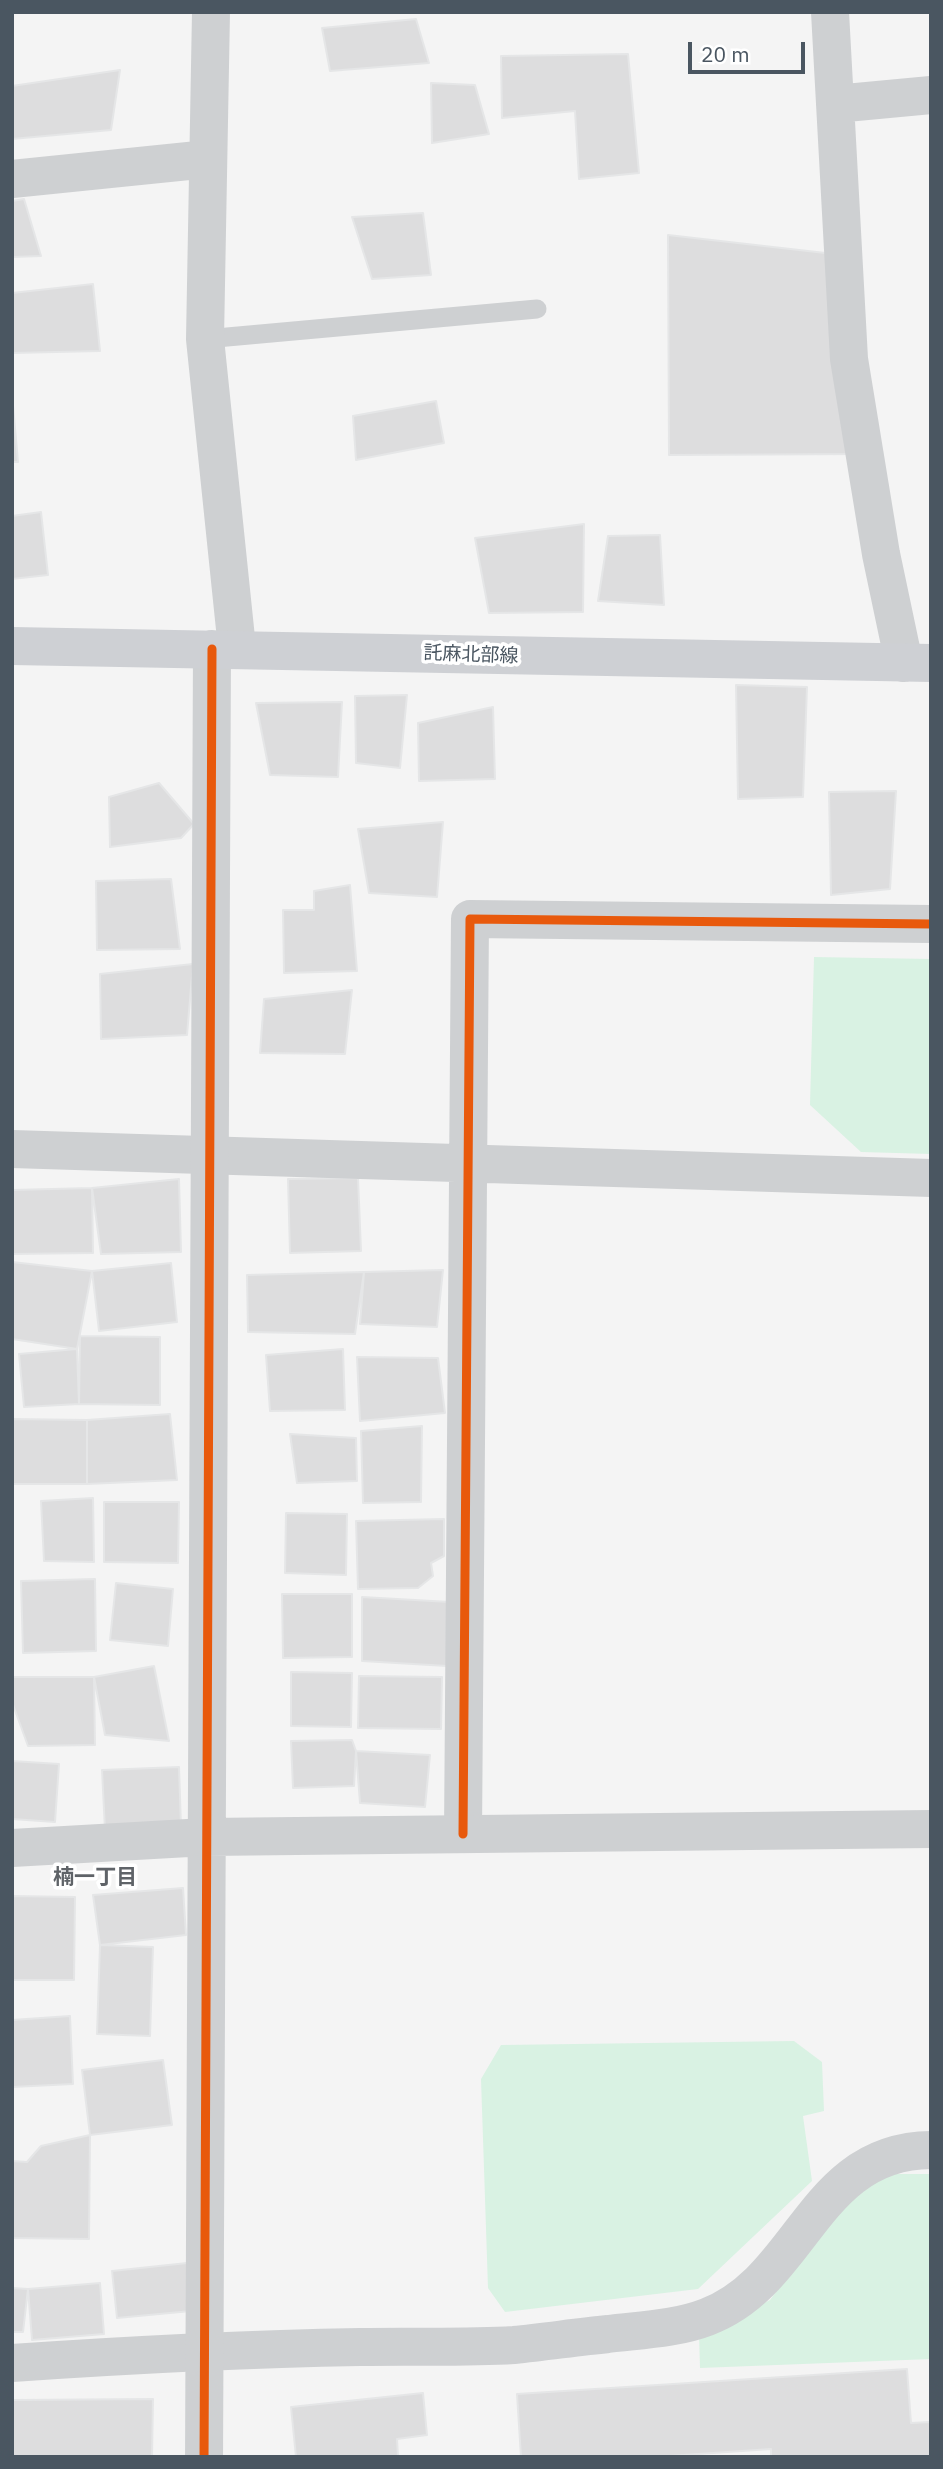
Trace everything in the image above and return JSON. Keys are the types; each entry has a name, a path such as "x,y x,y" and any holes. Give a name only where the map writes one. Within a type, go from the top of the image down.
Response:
{"main road":[{"name":"託麻北部線","path":"12,646 917,663"}],"street":[{"path":"204,2457 210,1154 225,648 205,339 211,12"},
{"path":"830,12 849,359 881,554 917,663"},
{"path":"835,104 931,95"},
{"path":"12,179 208,159"},
{"path":"463,1834 470,919 931,924"},
{"path":"12,1149 931,1178"},
{"path":"12,1848 206,1837 931,1829"},
{"path":"12,2363 204,2349 512,2345 671,2327 705,2318 736,2304 757,2287 855,2172 883,2157 912,2150 931,2150"}],"lane":[{"path":"205,339 537,309"}],"green space":[{"path":"814,957 931,959 931,1154 861,1152 810,1105"},
{"path":"794,2041 822,2062 824,2111 803,2116 812,2181 698,2289 505,2312 488,2288 481,2079 501,2045"},
{"path":"884,2174 931,2174 931,2359 700,2368 699,2334 770,2300 843,2203"}],"building":[{"path":"416,19 429,63 330,71 322,28"},
{"path":"628,54 639,173 579,179 575,111 502,118 501,56"},
{"path":"120,70 111,130 12,139 12,86"},
{"path":"431,83 475,85 489,134 432,143"},
{"path":"24,199 41,256 12,257 12,201"},
{"path":"423,213 431,275 372,279 352,217"},
{"path":"668,235 843,255 865,454 669,455"},
{"path":"93,284 100,351 12,353 12,293"},
{"path":"12,394 18,462 12,462"},
{"path":"436,401 444,443 356,460 353,416"},
{"path":"41,512 48,575 12,579 12,516"},
{"path":"584,524 583,612 489,613 475,538"},
{"path":"660,535 664,605 598,601 608,536"},
{"path":"736,685 807,687 803,797 738,799"},
{"path":"407,695 400,768 356,763 355,696"},
{"path":"342,702 338,777 270,775 256,703"},
{"path":"493,707 495,779 419,781 418,723"},
{"path":"159,783 194,824 181,838 110,847 109,797"},
{"path":"896,791 890,889 831,895 829,792"},
{"path":"443,822 437,897 369,893 358,829"},
{"path":"171,879 180,949 97,950 96,881"},
{"path":"350,885 357,971 284,973 283,910 314,910 314,891"},
{"path":"193,964 187,1035 101,1039 100,974"},
{"path":"352,990 345,1054 260,1053 264,999"},
{"path":"358,1178 361,1251 290,1253 288,1179"},
{"path":"179,1179 181,1252 101,1254 92,1188"},
{"path":"92,1188 93,1253 12,1254 12,1190"},
{"path":"12,1262 92,1271 77,1349 12,1339"},
{"path":"171,1263 177,1322 99,1331 92,1271"},
{"path":"443,1270 437,1327 360,1324 364,1272"},
{"path":"364,1272 355,1334 248,1332 247,1275"},
{"path":"80,1336 160,1337 160,1405 79,1404"},
{"path":"77,1349 79,1404 24,1407 19,1354"},
{"path":"343,1349 345,1410 270,1411 266,1355"},
{"path":"357,1357 438,1358 445,1413 360,1421"},
{"path":"170,1414 177,1480 87,1484 87,1420"},
{"path":"12,1419 87,1420 87,1484 12,1484"},
{"path":"422,1426 421,1502 363,1503 361,1431"},
{"path":"290,1434 356,1438 357,1481 297,1483"},
{"path":"93,1498 94,1562 44,1561 41,1501"},
{"path":"104,1502 179,1502 178,1563 104,1562"},
{"path":"286,1513 347,1514 346,1575 285,1573"},
{"path":"444,1519 444,1556 431,1563 433,1576 418,1588 358,1589 356,1521"},
{"path":"95,1579 96,1651 23,1653 21,1581"},
{"path":"116,1583 173,1589 168,1646 110,1640"},
{"path":"282,1594 352,1594 352,1657 283,1658"},
{"path":"362,1597 450,1602 447,1666 362,1661"},
{"path":"154,1666 169,1741 105,1735 94,1677"},
{"path":"291,1672 352,1673 351,1727 291,1726"},
{"path":"359,1676 442,1677 441,1729 358,1728"},
{"path":"12,1677 94,1677 95,1745 28,1746 12,1702"},
{"path":"352,1740 356,1751 354,1786 293,1788 291,1741"},
{"path":"356,1751 430,1755 425,1807 360,1803"},
{"path":"12,1761 59,1764 55,1822 12,1819"},
{"path":"179,1767 181,1827 105,1830 102,1770"},
{"path":"183,1888 186,1935 100,1945 93,1895"},
{"path":"12,1896 75,1897 74,1980 12,1980"},
{"path":"100,1945 153,1947 150,2036 97,2034"},
{"path":"70,2016 73,2084 12,2087 12,2020"},
{"path":"163,2060 172,2125 90,2135 82,2070"},
{"path":"90,2135 89,2239 12,2238 12,2161 27,2162 41,2146"},
{"path":"187,2263 191,2311 117,2318 112,2271"},
{"path":"100,2283 104,2334 32,2340 28,2289"},
{"path":"12,2288 28,2289 23,2332 12,2332"},
{"path":"907,2369 911,2423 930,2422 931,2457 771,2457 771,2449 655,2457 521,2457 517,2394"},
{"path":"423,2393 427,2435 397,2439 398,2457 296,2457 291,2407"},
{"path":"153,2399 152,2457 12,2457 12,2400"}],"cycle path":[{"path":"204,2457 212,649"},
{"path":"463,1834 470,919 931,924"}],"district":[{"name":"楠一丁目","path":"95,1878"}]}
